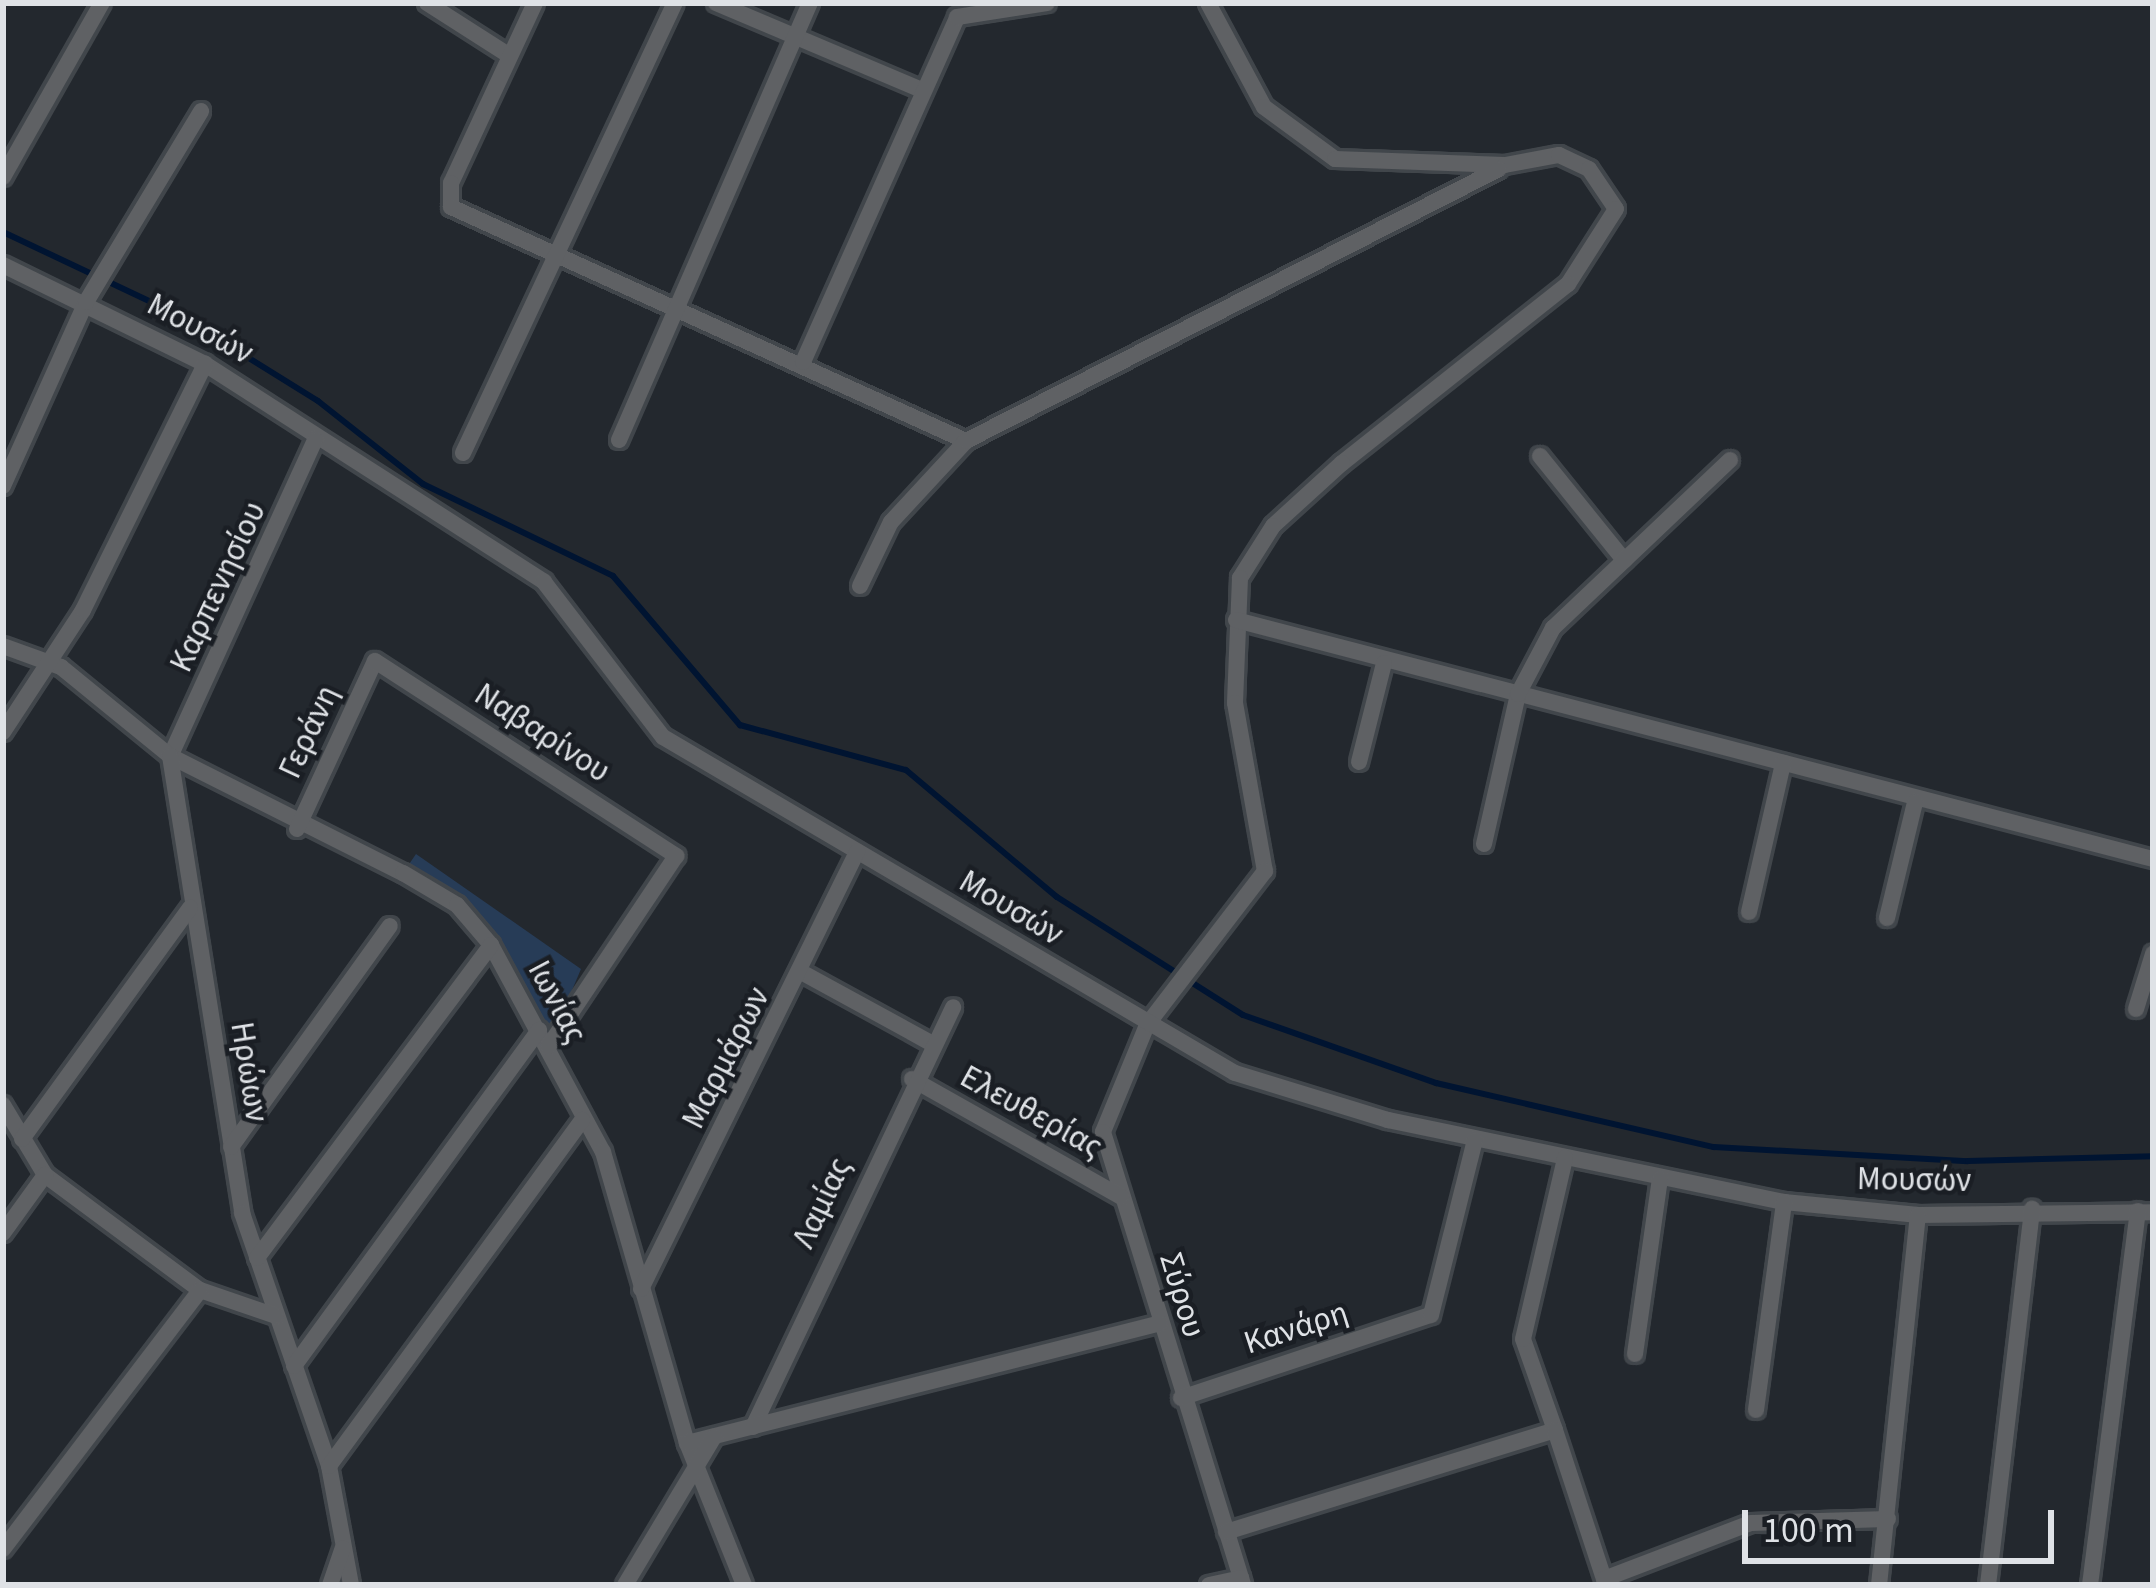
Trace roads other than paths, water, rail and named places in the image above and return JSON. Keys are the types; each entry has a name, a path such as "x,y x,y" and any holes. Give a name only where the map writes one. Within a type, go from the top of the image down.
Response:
{"street":[{"path":"3,177 102,3"},
{"path":"427,3 509,56"},
{"path":"535,3 446,202 803,362 966,441"},
{"path":"463,452 675,3"},
{"path":"716,3 922,90"},
{"path":"619,440 810,3"},
{"path":"803,362 957,16 1047,3"},
{"path":"1208,3 1264,107 1335,159 1505,165"},
{"path":"3,486 86,302 201,111"},
{"name":"Σύρου","path":"1242,1581 1181,1398 1103,1132 1147,1024 1265,871 1235,703 1240,578 1273,526 1568,284 1608,231 1616,209 1589,169 1558,155 1505,165"},
{"path":"860,586 891,522 966,441 1505,165"},
{"name":"Μουσών","path":"3,265 205,364 315,440 544,582 663,737 1147,1024 1256,1080 1475,1140 1784,1202 1918,1215 2032,1209 2146,1212"},
{"path":"3,733 43,659 83,610 205,364"},
{"name":"Καρπενησίου","path":"170,756 315,440"},
{"path":"1540,456 1624,560"},
{"path":"1484,844 1518,694 1573,601 1730,460"},
{"path":"1236,620 1915,802 2153,859"},
{"path":"3,646 43,659 170,756"},
{"name":"Γεράνη","path":"297,829 375,661"},
{"name":"Ναβαρίνου","path":"375,661 676,856 544,1038"},
{"path":"1359,763 1384,662"},
{"name":"Ιωνίας","path":"170,756 297,829 457,905 491,945 544,1038 621,1199 641,1289 687,1443 744,1585"},
{"name":"Ηρώων","path":"170,756 190,908 231,1148 256,1258 328,1466 351,1585"},
{"path":"1749,912 1783,763"},
{"path":"1887,918 1915,802"},
{"name":"Μαρμάρων","path":"641,1289 803,973 857,851"},
{"path":"22,1139 190,908"},
{"path":"231,1148 390,926"},
{"path":"256,1258 491,945"},
{"path":"2136,1010 2153,954"},
{"path":"803,973 931,1043"},
{"name":"Λαμίας","path":"753,1427 912,1079 953,1007"},
{"path":"294,1366 544,1038"},
{"name":"Ελευθερίας","path":"912,1079 1121,1197"},
{"path":"3,1105 45,1175 200,1290 276,1316"},
{"path":"328,1466 582,1120"},
{"name":"Κανάρη","path":"1181,1398 1431,1315 1475,1140"},
{"path":"1565,1158 1523,1339 1599,1583 1751,1523 1888,1519"},
{"path":"3,1233 45,1175"},
{"path":"1635,1354 1660,1178"},
{"path":"1756,1410 1784,1202"},
{"path":"1988,1585 2032,1209"},
{"path":"2090,1585 2146,1212"},
{"path":"1879,1585 1918,1215"},
{"path":"3,1549 200,1290"},
{"path":"687,1443 1159,1324"},
{"path":"1226,1532 1555,1430"},
{"path":"625,1585 698,1473 714,1437"},
{"path":"330,1585 346,1541"},
{"path":"1209,1585 1242,1581"}],"waterway":[{"path":"3,232 183,317 318,401 423,484 613,576 740,725 906,770 1057,897 1243,1015 1436,1083 1714,1147 1968,1161 2153,1156"}]}
